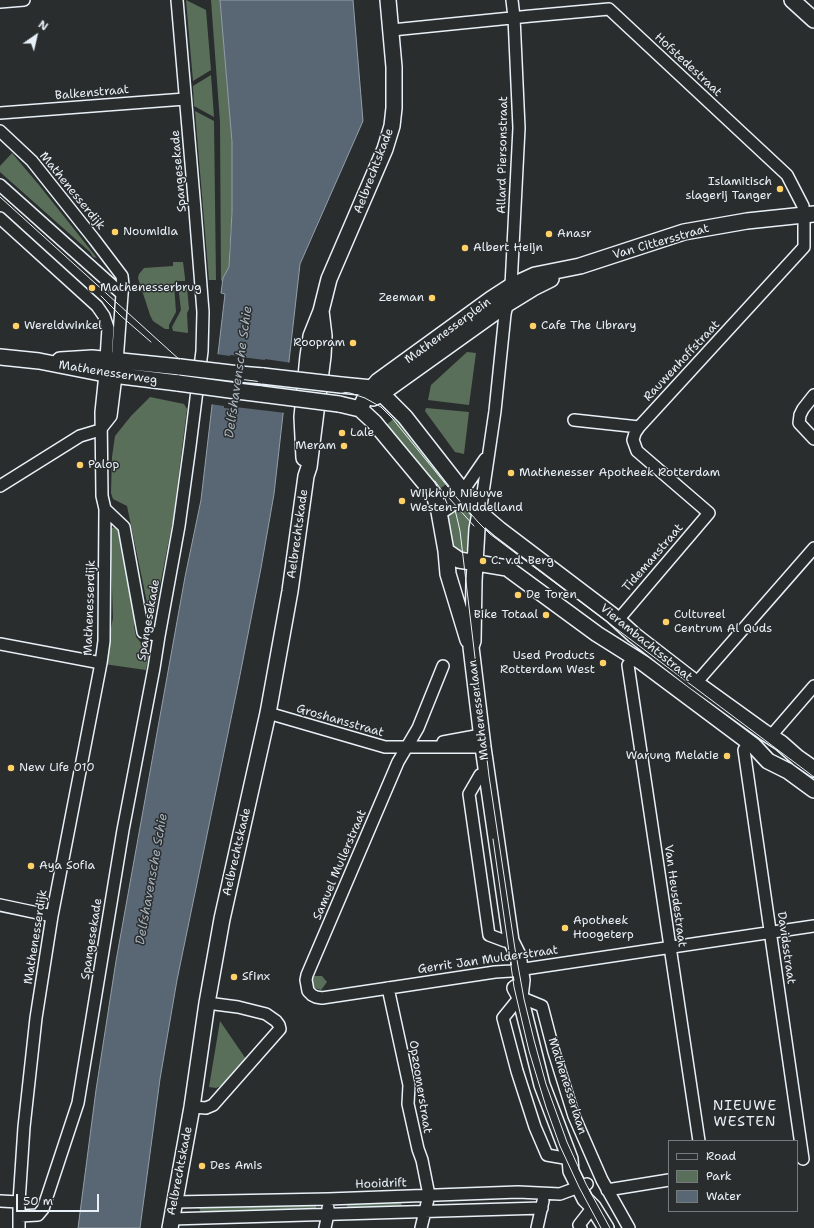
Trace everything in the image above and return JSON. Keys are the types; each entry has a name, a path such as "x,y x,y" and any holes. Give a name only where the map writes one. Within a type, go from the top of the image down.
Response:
{"street":[{"path":"0,2 24,0"},
{"name":"Spangesekade","path":"20,1216 38,1215 43,1209 78,1103 123,830 179,526 202,351 202,312 177,0"},
{"name":"Aelbrechtskade","path":"170,1224 192,1107 207,1003 222,919 268,713 290,591 306,476 309,467 323,356 324,336 321,311 328,279 390,134 395,100 392,30 388,0"},
{"name":"Allard Piersonstraat","path":"511,286 517,196 519,128 512,0"},
{"path":"792,0 814,20"},
{"name":"Hofstedestraat","path":"392,30 609,9 788,175 803,206 809,214"},
{"name":"Balkenstraat","path":"0,113 185,99"},
{"name":"Mathenesserdijk","path":"0,131 40,170 122,276 123,285 111,368 101,412 100,430 102,496 105,509 104,641 52,916 36,1018 24,1128 19,1202 20,1228"},
{"path":"0,185 122,294"},
{"name":"Van Cittersstraat","path":"511,286 535,275 580,266 684,232 747,221 809,214"},
{"name":"Rauwenhoffstraat","path":"709,513 637,451 633,440 635,433 639,426 804,247 809,214"},
{"name":"Mathenesserdijk","path":"0,218 97,306 104,316 108,328 111,368"},
{"name":"Mathenesserplein","path":"376,391 533,288 580,266"},
{"name":"Mathenesserplein","path":"475,563 477,529 494,411 507,304 511,286"},
{"name":"Mathenesserplein","path":"360,409 376,391 382,379 511,286"},
{"name":"Mathenesserweg","path":"0,357 111,368 180,367 341,385 376,391"},
{"name":"Mathenesserweg","path":"111,368 178,383 338,404 360,409"},
{"path":"376,391 394,405 480,513"},
{"path":"814,395 803,409 800,415 799,423 814,439"},
{"path":"360,409 374,422 428,487 435,498 446,552 458,560 475,563"},
{"path":"574,420 639,426"},
{"path":"0,486 80,436 100,430"},
{"name":"Mathenesserplein","path":"439,512 463,491 488,455"},
{"path":"105,509 124,528 143,632 159,636"},
{"name":"Vierambachtsstraat","path":"480,513 618,620 634,635 696,683 764,732 782,743 798,758 814,769"},
{"name":"Tidemanstraat","path":"618,620 709,513"},
{"path":"696,683 814,548"},
{"name":"Mathenesserlaan","path":"446,552 448,574 471,647 486,774 511,941 518,955 515,970 522,980 520,997 542,1085 570,1159 571,1171 583,1186 585,1199 593,1207 606,1228"},
{"name":"Vierambachtsstraat","path":"475,563 507,568 597,634 634,656 746,746 768,761 788,771 814,790"},
{"name":"Mathenesserlaan","path":"471,647 473,641 475,563"},
{"path":"0,644 101,663"},
{"name":"Van Heusdestraat","path":"634,656 628,665 698,1140"},
{"path":"406,748 418,728 444,666"},
{"path":"772,737 776,730 814,686"},
{"name":"Groshansstraat","path":"268,713 385,747 406,748 482,741"},
{"name":"Davidsstraat","path":"746,746 770,932 805,1159"},
{"name":"Samuel Mullerstraat","path":"310,993 306,986 307,975 398,762 406,748"},
{"name":"Mathenesserlaan","path":"486,774 480,775 469,794 489,935 505,941 511,941"},
{"path":"0,905 52,916"},
{"name":"Gerrit Jan Mulderstraat","path":"310,993 316,997 322,998 814,926"},
{"name":"Opzoomerstraat","path":"388,988 409,1085 408,1104 429,1195 421,1228"},
{"path":"520,997 503,1018 516,1071 547,1155 570,1159"},
{"name":"Mathenesserlaan","path":"520,997 542,1006 554,1052 574,1116 607,1190 629,1228"},
{"path":"192,1107 206,1108 213,1105 280,1029 276,1021 266,1014 207,1003"},
{"path":"607,1190 668,1180"},
{"name":"Hooidrift","path":"174,1202 328,1199 518,1192 560,1194 583,1186"},
{"path":"537,1228 545,1193"},
{"path":"325,1228 328,1214 328,1199"},
{"path":"0,1201 19,1202"},
{"path":"582,1228 579,1225 593,1207"},
{"path":"170,1224 328,1214 542,1208"}],"green space":[{"path":"186,0 206,10 211,70 193,81"},
{"path":"211,0 220,0 232,142 232,212 229,267 223,280 221,281 220,122"},
{"path":"211,75 214,117 194,106 193,86"},
{"path":"195,111 214,121 216,280 209,280"},
{"path":"12,153 97,258 93,257 90,252 0,172 0,166"},
{"path":"173,262 183,262 185,281 176,281 174,284 176,312 169,325 169,329 165,329 153,321 138,278 139,274 144,268 173,266"},
{"path":"186,284 189,309 187,313 188,333 173,331 172,327 181,310 178,285"},
{"path":"467,352 476,353 469,405 428,400 431,385"},
{"path":"150,397 184,404 187,409 173,520 154,615 150,617 127,506 113,499 111,493 112,457 115,436 131,416"},
{"path":"426,408 469,412 464,454 455,452 425,411"},
{"path":"398,415 451,481 435,492 384,427"},
{"path":"465,506 474,516 469,549 462,554 451,546 446,523 449,513 455,507"},
{"path":"118,527 136,617 134,626 136,637 149,652 146,670 104,664 113,618 110,528"},
{"path":"314,976 322,976 327,982 321,990 313,986 312,980"},
{"path":"220,1021 246,1059 223,1085 216,1088 209,1087"},
{"path":"401,1200 402,1208 347,1211 347,1202"},
{"path":"316,1202 316,1212 203,1215 203,1211 200,1211 199,1206"}],"water":[{"name":"Delfshavensche Schie","path":"220,0 353,0 363,121 300,264 274,494 239,680 177,980 160,1079 140,1228 78,1228 96,1090 116,961 185,577 201,500 225,294 221,293 223,278 229,267 232,212 232,142"}],"pier":[{"path":"216,354 292,363 286,413 235,407 235,409 224,408 224,406 210,404"}],"tram line":[{"path":"0,197 181,361 191,368 204,374 215,376 350,393 365,398 381,407 392,418 457,498 490,534 814,777"},
{"path":"101,296 151,342"},
{"path":"435,481 442,491 448,506"},
{"path":"449,498 474,526"},
{"path":"454,506 460,531 489,776 524,999 546,1084 567,1142 586,1184 610,1228"},
{"path":"493,839 514,987 529,1051 546,1107 560,1146 579,1187 601,1228"}],"place":[{"name":"Islamitisch slagerij Tanger","path":"780,189"},
{"name":"Noumidia","path":"115,232"},
{"name":"Anasr","path":"549,234"},
{"name":"Albert Heijn","path":"465,248"},
{"name":"Mathenesserbrug","path":"92,288"},
{"name":"Zeeman","path":"432,298"},
{"name":"Wereldwinkel","path":"16,326"},
{"name":"Cafe The Library","path":"533,326"},
{"name":"Roopram","path":"353,343"},
{"name":"Lale","path":"342,433"},
{"name":"Meram","path":"344,446"},
{"name":"Palop","path":"80,465"},
{"name":"Mathenesser Apotheek Rotterdam","path":"511,473"},
{"name":"Wijkhub Nieuwe Westen-Middelland","path":"402,501"},
{"name":"C. v.d. Berg","path":"483,561"},
{"name":"De Toren","path":"518,595"},
{"name":"Bike Totaal","path":"546,615"},
{"name":"Cultureel Centrum Al Quds","path":"666,622"},
{"name":"Used Products Rotterdam West","path":"603,663"},
{"name":"Warung Melatie","path":"727,756"},
{"name":"New Life 010","path":"11,768"},
{"name":"Aya Sofia","path":"31,866"},
{"name":"Apotheek Hoogeterp","path":"565,928"},
{"name":"Sfinx","path":"234,977"},
{"name":"Des Amis","path":"202,1166"}],"district":[{"name":"NIEUWE WESTEN","path":"745,1114"}]}
